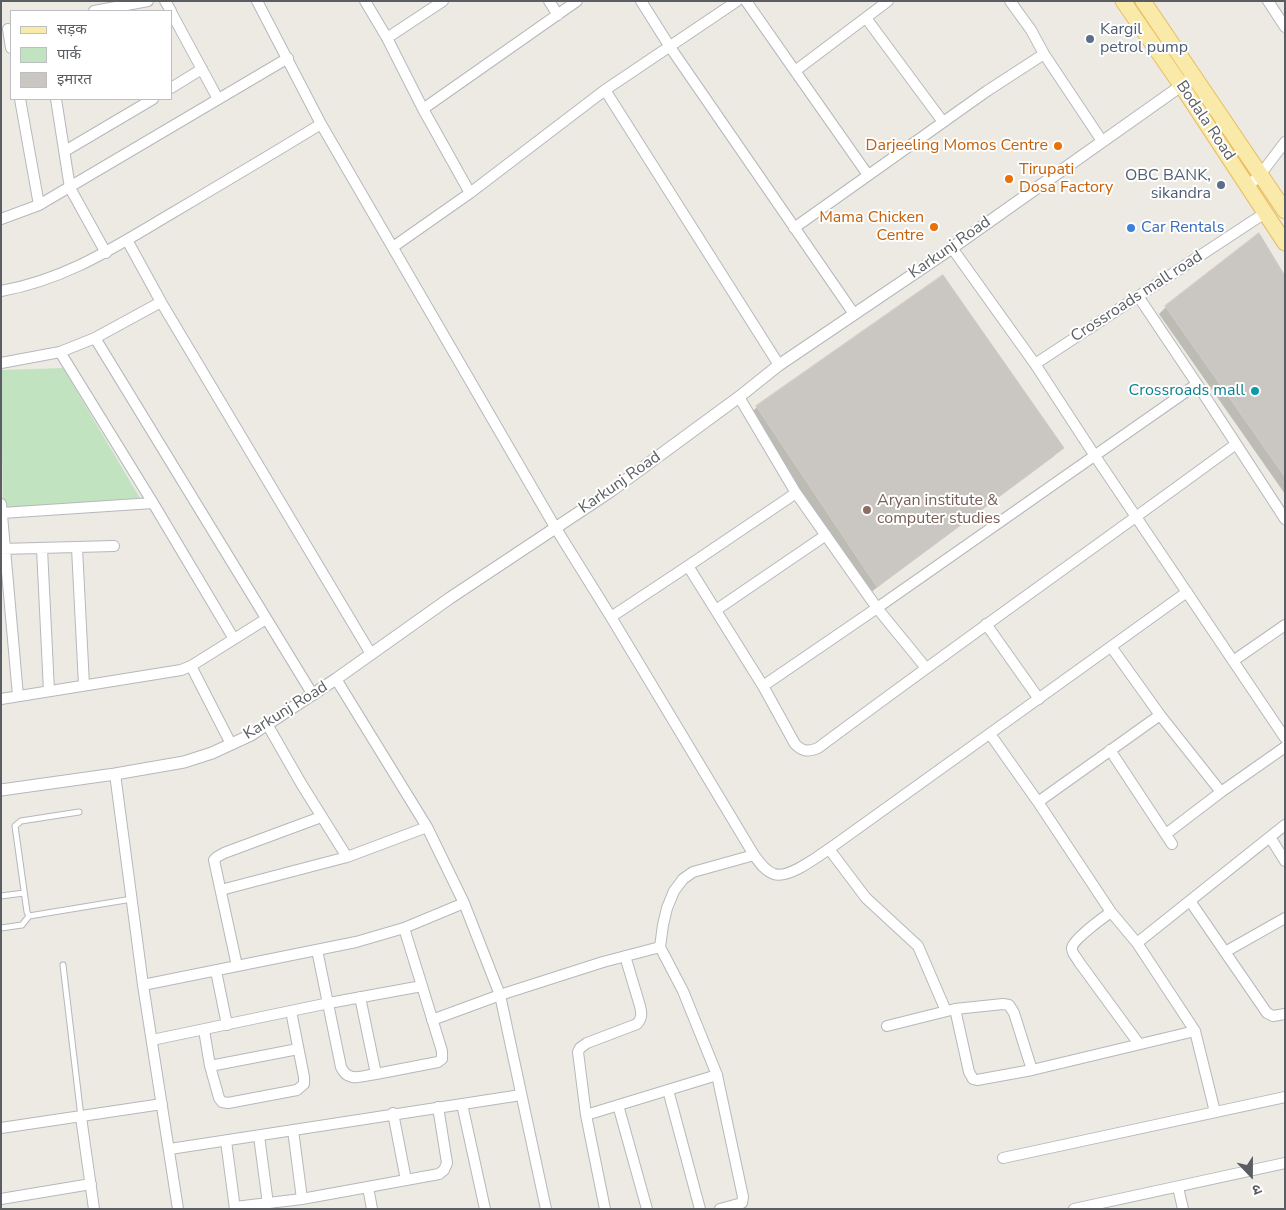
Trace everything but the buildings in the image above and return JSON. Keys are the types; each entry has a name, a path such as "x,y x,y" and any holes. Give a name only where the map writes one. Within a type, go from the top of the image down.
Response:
{"main road":[{"name":"Bodala Road","path":"1123,1 1285,243"},
{"name":"Bodala Road","path":"1143,1 1285,211"}],"street":[{"path":"99,10 148,1"},
{"path":"258,1 321,124 555,527 754,856 766,869 775,874 787,874 829,849 1112,648 1187,592"},
{"path":"364,1 387,38 422,109 470,193"},
{"path":"387,38 443,1"},
{"path":"549,1 558,15"},
{"path":"422,109 577,1"},
{"path":"641,1 670,47 854,314"},
{"path":"393,247 470,193 605,90 736,1"},
{"path":"746,1 868,175"},
{"path":"795,71 888,1"},
{"path":"1010,1 1031,30 1044,54 1102,141"},
{"path":"1268,1 1285,27"},
{"path":"172,14 218,98"},
{"path":"866,18 943,122"},
{"path":"7,30 10,44"},
{"path":"794,228 943,122 1044,54"},
{"path":"2,216 39,205 70,188 288,58"},
{"path":"172,87 202,70"},
{"name":"Karkunj Road","path":"1,790 184,762 212,753 250,735 313,695 555,527 611,491 739,398 780,365 952,248 1195,76"},
{"path":"605,90 780,365"},
{"path":"20,100 39,205"},
{"path":"56,100 70,188 106,253"},
{"path":"65,151 151,100"},
{"path":"1,291 66,273 106,253 321,124"},
{"path":"1248,186 1260,175 1285,142"},
{"name":"Crossroads mall road","path":"1035,364 1265,213"},
{"path":"127,240 161,302 371,654"},
{"path":"952,248 1035,364 1285,738"},
{"path":"1138,296 1285,519"},
{"path":"1,362 60,352 95,338 161,302"},
{"path":"95,338 313,695"},
{"path":"60,352 234,639"},
{"path":"763,686 1197,384"},
{"path":"739,398 796,493 877,608 926,668"},
{"path":"688,566 763,686 795,744 801,750 809,752 818,748 1236,444"},
{"path":"611,617 796,493"},
{"path":"18,696 3,549 2,509 153,503"},
{"path":"716,610 826,535"},
{"path":"3,549 114,546"},
{"path":"77,548 84,685"},
{"path":"42,549 49,691"},
{"path":"1,699 181,670 191,666 266,619"},
{"path":"986,624 1039,699"},
{"path":"1233,661 1285,624"},
{"path":"1112,648 1160,715 1221,792"},
{"path":"191,666 231,744"},
{"path":"336,679 427,827 464,903 500,995 546,1209"},
{"path":"1038,802 1160,715"},
{"path":"267,724 347,857"},
{"path":"990,734 1111,912 1137,942 1195,1031 1215,1112"},
{"path":"1166,834 1285,747"},
{"path":"1110,750 1172,844"},
{"path":"115,774 144,986 178,1209"},
{"path":"237,966 214,860 217,857 322,816"},
{"path":"1137,942 1285,825"},
{"path":"221,890 347,857 427,827"},
{"path":"1270,837 1285,861"},
{"path":"829,849 866,898 918,946 950,1010 972,1079 984,1080 1032,1070 1195,1031"},
{"path":"720,1209 745,1206 716,1075 683,991 660,947 667,908 674,891 683,879 693,872 754,856"},
{"path":"1190,900 1267,1014 1273,1016 1285,1014"},
{"path":"144,986 356,942 404,928 464,903"},
{"path":"1111,912 1079,938 1072,945 1072,948 1079,962 1139,1044"},
{"path":"1225,952 1285,918"},
{"path":"317,950 344,1074 354,1077 438,1062 442,1059 442,1051 404,928"},
{"path":"432,1020 500,995 660,947"},
{"path":"605,1209 586,1115 578,1052 587,1043 637,1024 641,1019 640,1006 625,956"},
{"path":"216,970 227,1025"},
{"path":"152,1040 329,1003 422,986"},
{"path":"360,998 376,1074"},
{"path":"886,1026 950,1010 1002,1004 1009,1005 1014,1013 1032,1070"},
{"path":"204,1030 210,1066 219,1098 222,1102 228,1103 297,1090 304,1084 291,1011"},
{"path":"210,1066 298,1049"},
{"path":"586,1115 716,1075"},
{"path":"668,1090 700,1209"},
{"path":"170,1150 392,1113 521,1095"},
{"path":"1003,1158 1285,1097"},
{"path":"1,1128 162,1104"},
{"path":"462,1104 485,1209"},
{"path":"618,1105 647,1209"},
{"path":"226,1141 235,1208 268,1204 438,1174 444,1170 447,1163 438,1108"},
{"path":"392,1113 406,1180"},
{"path":"81,1117 94,1209"},
{"path":"293,1130 302,1198"},
{"path":"259,1136 268,1204"},
{"path":"1074,1209 1103,1206 1178,1186 1285,1163"},
{"path":"1,1198 91,1184"},
{"path":"1178,1186 1183,1209"},
{"path":"368,1187 372,1209"}],"lane":[{"path":"29,916 24,893 16,826 20,821 79,812"},
{"path":"1,896 24,893"},
{"path":"1,928 22,925 29,916 132,899"},
{"path":"62,966 81,1117"}],"green space":[{"path":"63,368 140,498 3,514 1,370"}],"place":[{"name":"Kargil petrol pump","path":"1090,39"},
{"name":"Darjeeling Momos Centre","path":"1058,146"},
{"name":"Tirupati Dosa Factory","path":"1009,179"},
{"name":"OBC BANK, sikandra","path":"1221,185"},
{"name":"Mama Chicken Centre","path":"934,227"},
{"name":"Car Rentals","path":"1131,228"},
{"name":"Crossroads mall","path":"1255,391"},
{"name":"Aryan institute & computer studies","path":"867,510"}]}
